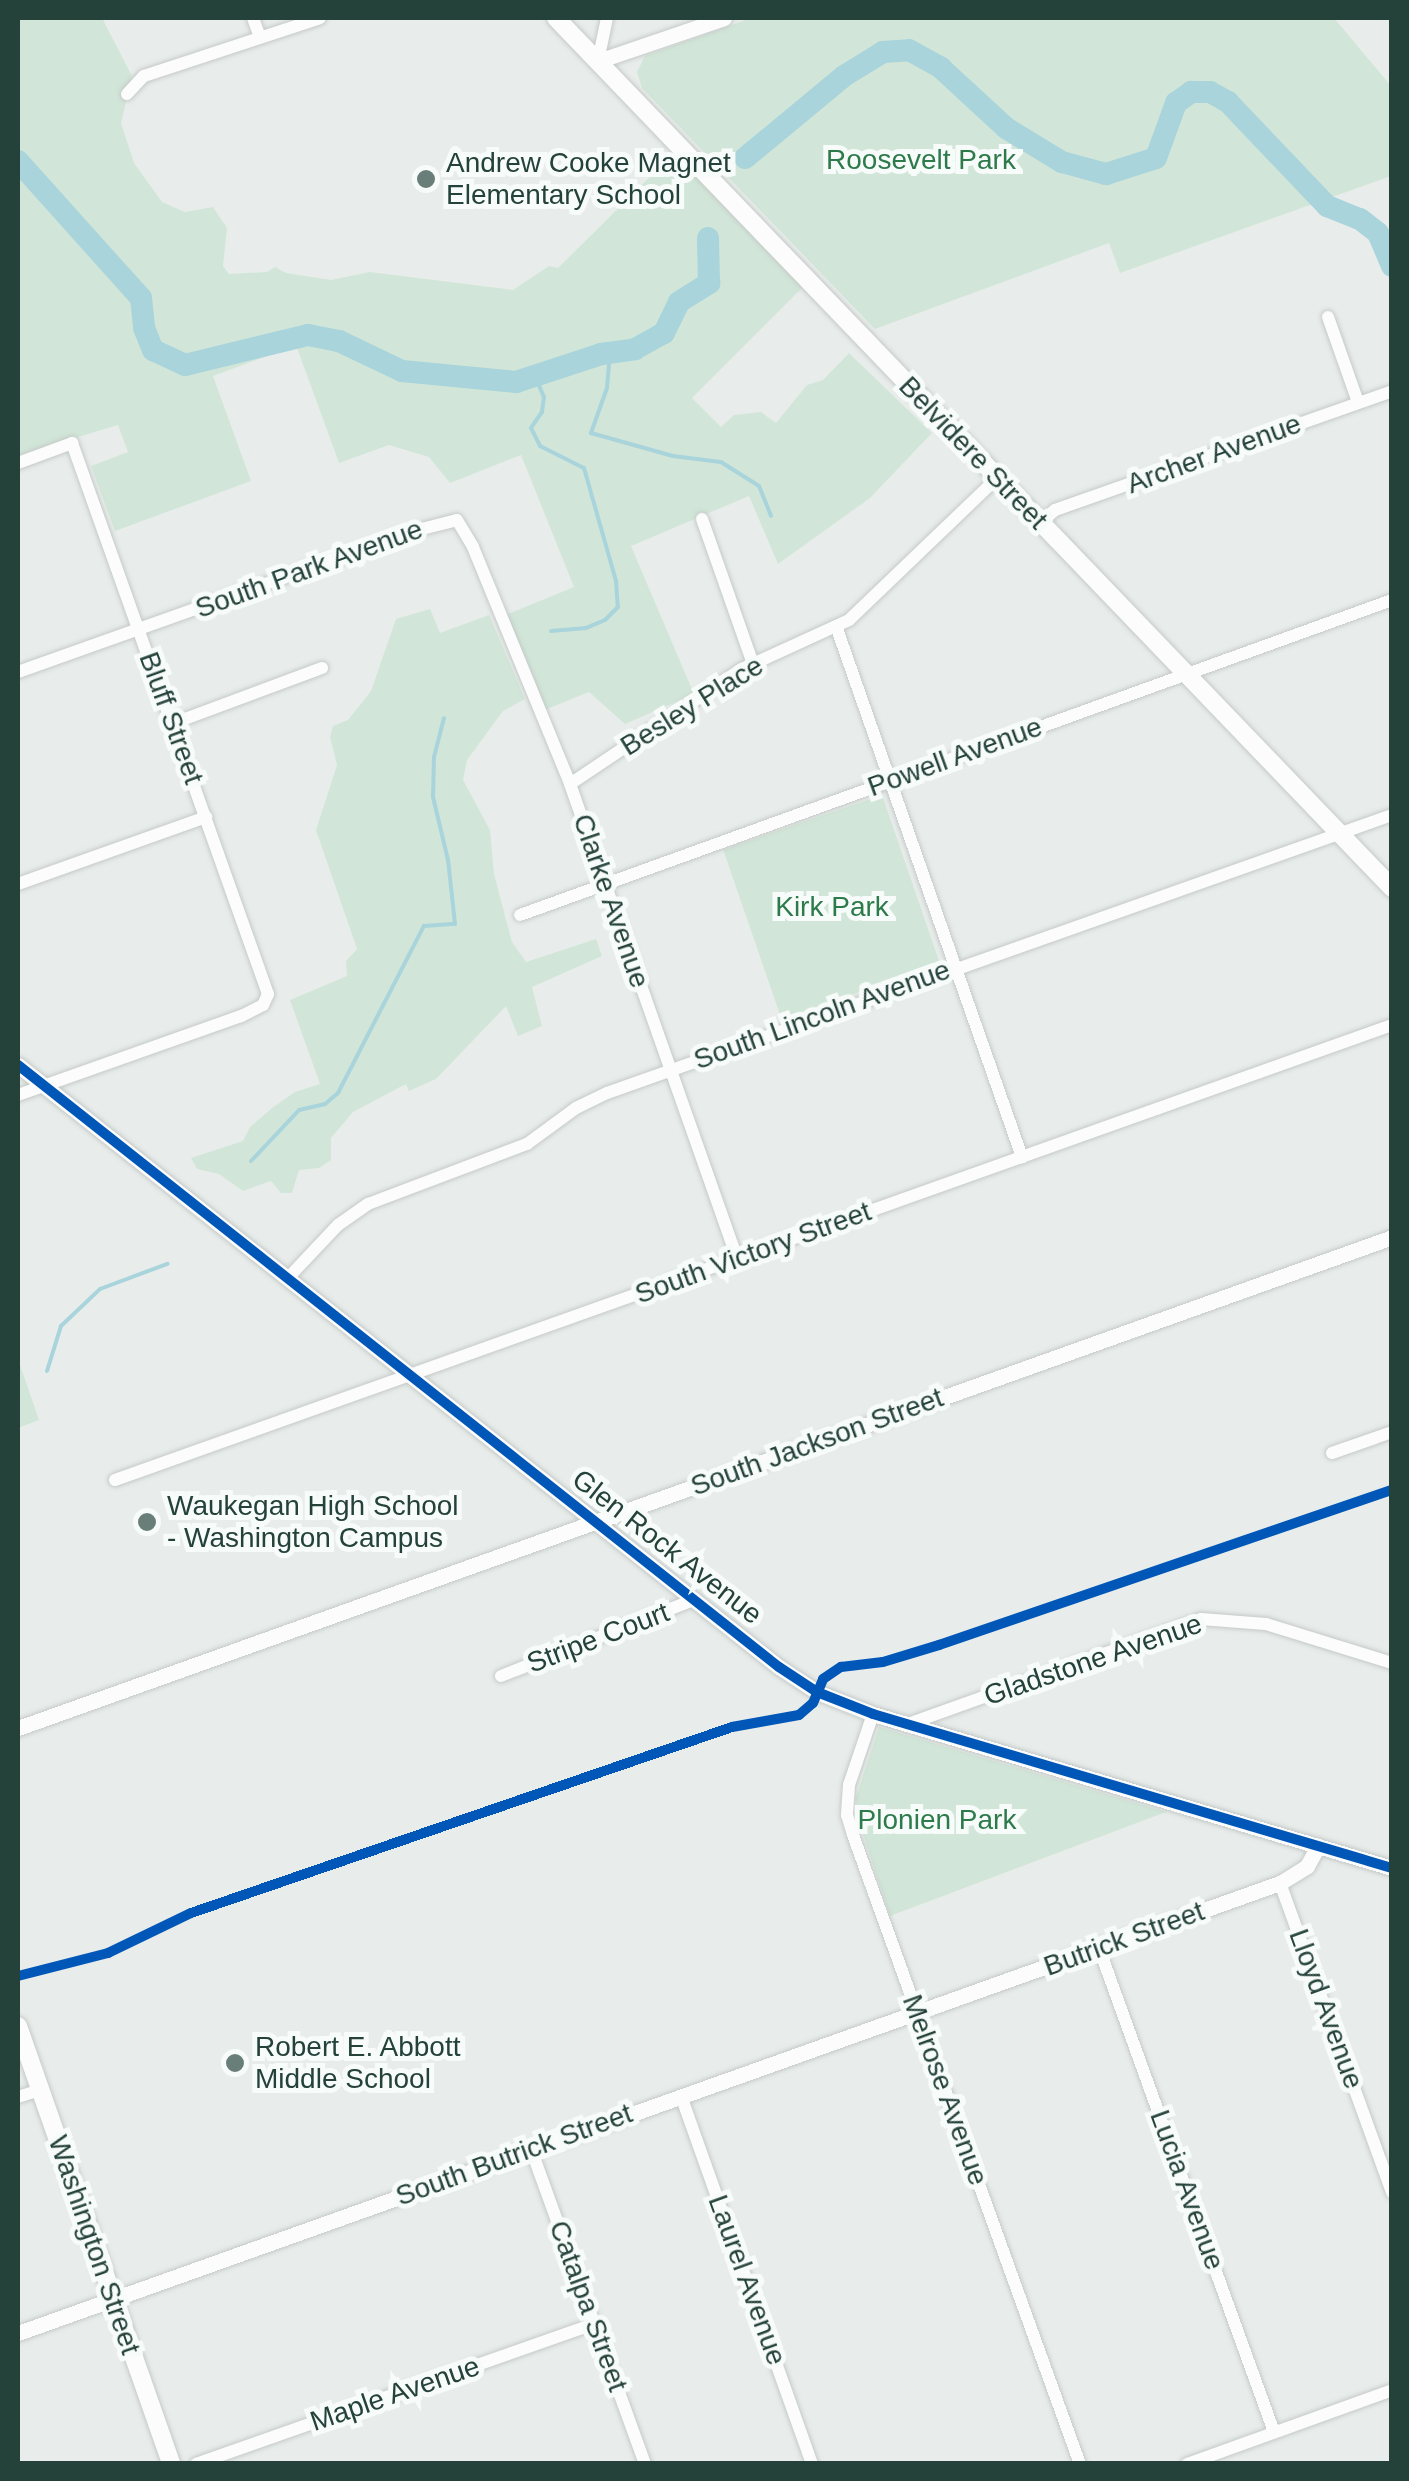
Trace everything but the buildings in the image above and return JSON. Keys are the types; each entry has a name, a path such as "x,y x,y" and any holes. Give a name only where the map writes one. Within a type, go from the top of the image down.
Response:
{"main road":[{"name":"Belvidere Street","path":"556,18 1392,888"},
{"name":"Washington Street","path":"18,2026 171,2464"}],"street":[{"path":"253,18 260,37"},
{"path":"128,94 144,76 320,18"},
{"path":"598,61 607,18"},
{"path":"598,61 724,18"},
{"path":"1328,317 1358,402"},
{"name":"Archer Avenue","path":"1040,523 1056,510 1392,390"},
{"name":"Bluff Street","path":"18,463 72,443 268,994 263,1005 241,1016 44,1086"},
{"name":"Besley Place","path":"570,784 753,664 850,619 997,478"},
{"path":"702,519 753,664"},
{"name":"South Park Avenue","path":"18,672 449,520 457,520 473,547"},
{"name":"Clarke Avenue","path":"473,547 570,784 737,1258"},
{"name":"Powell Avenue","path":"520,915 1392,600"},
{"path":"836,626 1022,1156"},
{"path":"174,723 322,668"},
{"name":"South Lincoln Avenue","path":"288,1278 338,1226 368,1204 400,1188 527,1144 576,1108 956,967 1392,815"},
{"path":"18,884 206,816"},
{"name":"South Victory Street","path":"115,1480 1392,1024"},
{"name":"Glen Rock Avenue","path":"18,1065 817,1692 873,1714 1392,1868"},
{"path":"18,1095 44,1086"},
{"name":"South Jackson Street","path":"18,1728 1392,1237"},
{"path":"1332,1453 1392,1432"},
{"name":"Stripe Court","path":"501,1676 695,1599"},
{"name":"Gladstone Avenue","path":"911,1723 1201,1619 1266,1624 1392,1663"},
{"name":"Melrose Avenue","path":"873,1714 849,1786 847,1815 1080,2464"},
{"name":"Butrick Street","path":"916,2012 1280,1883 1307,1866 1318,1846"},
{"name":"Lloyd Avenue","path":"1280,1883 1392,2192"},
{"name":"Lucia Avenue","path":"1100,1948 1274,2432"},
{"name":"South Butrick Street","path":"18,2333 916,2012"},
{"path":"18,2098 39,2090"},
{"name":"Laurel Avenue","path":"681,2096 812,2464"},
{"name":"Catalpa Street","path":"531,2149 644,2464"},
{"name":"Maple Avenue","path":"196,2464 594,2324"},
{"path":"1187,2464 1392,2390"}],"green space":[{"path":"18,18 102,18 132,76 121,123 134,163 162,202 185,212 213,207 227,228 223,266 229,274 267,272 275,267 286,273 331,280 370,272 513,290 549,266 558,268 676,151 806,284 692,398 721,427 734,415 761,412 776,423 807,385 823,380 849,353 932,433 870,498 778,564 749,496 631,546 694,694 625,724 589,692 542,711 503,616 574,587 521,455 450,483 429,457 389,445 339,463 296,345 213,376 251,481 115,531 91,466 128,452 118,425 18,455"},
{"name":"Roosevelt Park","path":"751,18 1334,18 1391,86 1391,176 1120,273 1109,243 875,329 642,88 637,72 645,56"},
{"path":"430,609 440,633 489,615 525,699 503,711 467,760 463,780 490,830 494,874 512,942 526,962 596,939 602,956 532,987 542,1026 518,1036 506,1006 436,1079 409,1091 406,1084 353,1112 331,1138 331,1160 319,1168 299,1170 292,1193 281,1193 271,1181 243,1191 219,1174 197,1169 191,1158 243,1141 250,1127 272,1108 295,1092 320,1084 290,1000 347,976 346,961 357,949 316,830 337,765 330,737 333,726 348,720 371,691 396,619"},
{"name":"Kirk Park","path":"882,795 940,964 781,1019 723,850"},
{"path":"18,1359 39,1420 18,1428"},
{"name":"Plonien Park","path":"879,1727 1166,1812 890,1916 857,1816 856,1797"}],"waterway":[{"path":"745,158 844,76 883,52 909,50 941,68 1006,128 1062,162 1106,174 1156,158 1176,103 1191,92 1210,92 1228,102 1327,206 1360,219 1378,233 1392,266"},
{"path":"18,161 141,298 144,328 153,350 185,365 308,335 339,341 402,371 516,382 601,354 635,349 664,333 679,302 709,283 708,238"},
{"path":"610,353 607,388 591,433 673,456 721,462 759,486 771,516"},
{"path":"535,376 544,397 542,412 531,428 540,446 584,468 616,581 618,607 605,620 586,628 551,631"},
{"path":"251,1161 299,1110 325,1104 338,1093 424,926 455,924 448,860 433,797 434,757 444,718"},
{"path":"47,1371 61,1326 100,1289 167,1264"}],"cycle path":[{"path":"18,1065 779,1667 817,1692 873,1714 1392,1868"},
{"path":"18,1976 108,1953 191,1913 732,1727 799,1715 813,1703 823,1679 841,1667 883,1662 939,1645 1392,1490"}],"place":[{"name":"Andrew Cooke Magnet Elementary School","path":"426,179"},
{"name":"Waukegan High School - Washington Campus","path":"147,1522"},
{"name":"Robert E. Abbott Middle School","path":"235,2063"}]}
